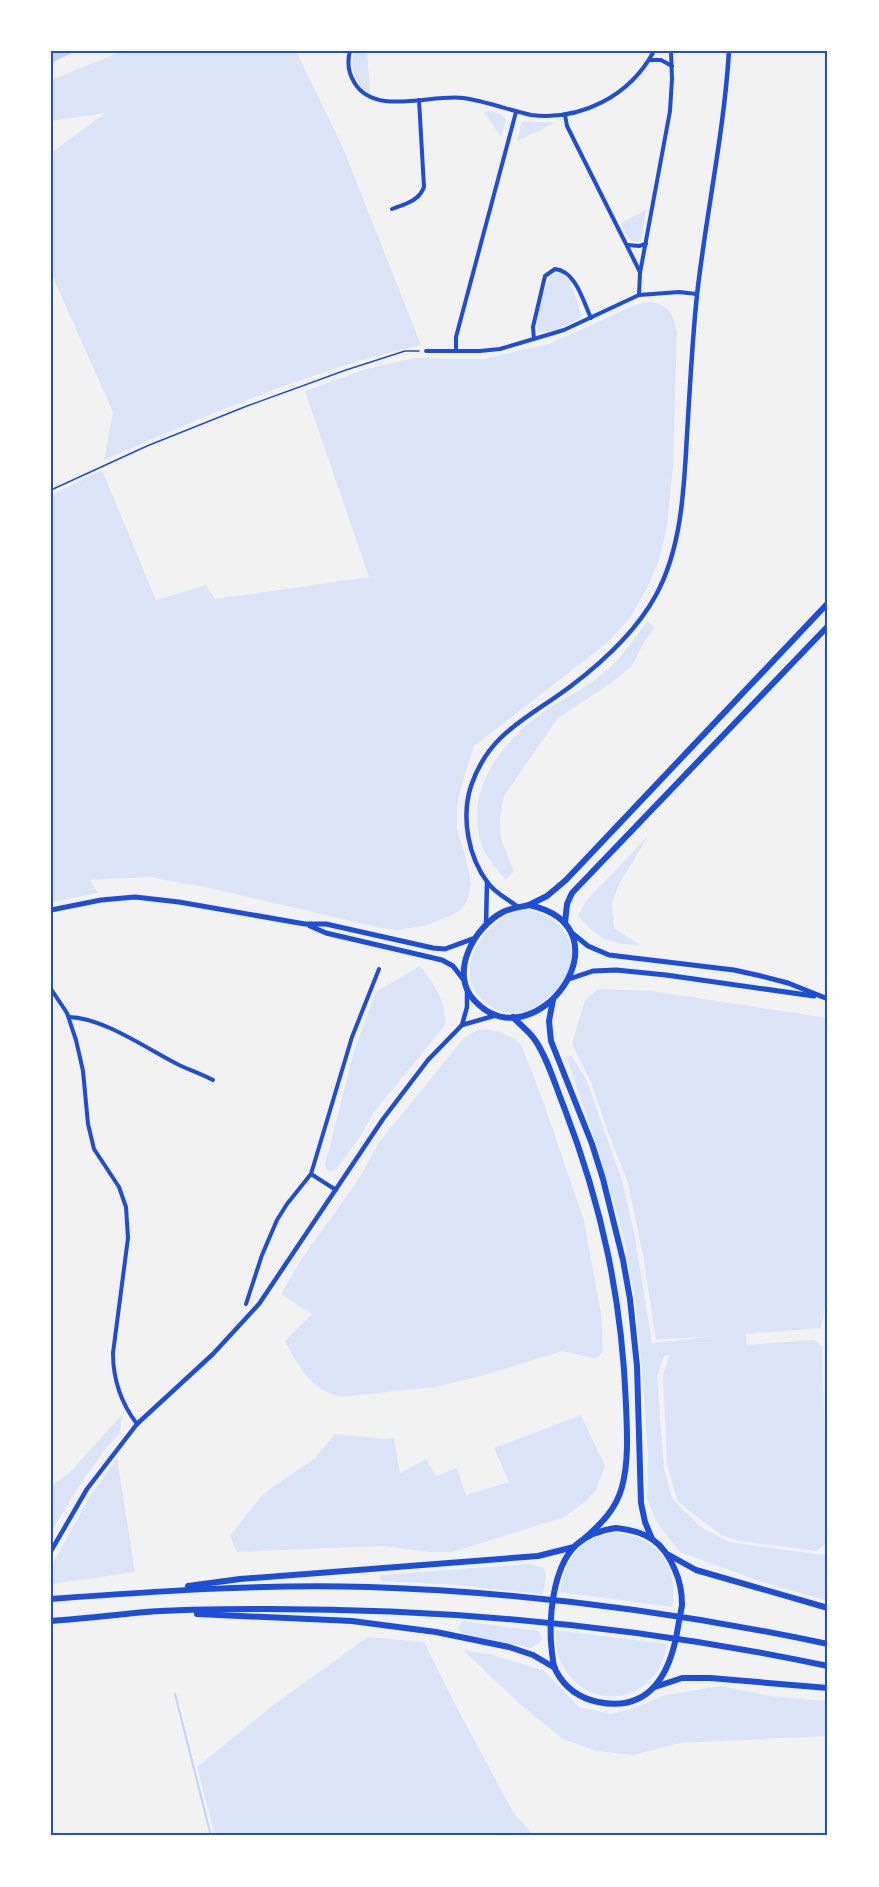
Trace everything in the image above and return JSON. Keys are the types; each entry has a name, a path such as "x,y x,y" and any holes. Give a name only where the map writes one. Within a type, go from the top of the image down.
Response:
{"highway":[{"path":"529,905 544,908 556,914 565,923 572,933 575,947 574,964 562,990 539,1010 513,1017 497,1015 475,1002 467,992 463,979 467,952 475,938 502,913 529,905 547,896 566,880 828,603"},
{"path":"565,923 567,904 572,893 828,626"},
{"path":"553,1000 549,1021 551,1041 592,1144 606,1188 632,1308 637,1365 641,1503 652,1539"},
{"path":"513,1017 530,1033 540,1050 580,1150 605,1238 620,1320 626,1415 624,1477 610,1513 574,1547 560,1570 554,1591 550,1635 555,1668 563,1682 574,1693 588,1700 621,1704 640,1699 655,1687 667,1670 674,1650 682,1605 681,1584 669,1555"},
{"path":"585,1538 602,1530 616,1528 632,1530 652,1539 669,1555 696,1570 828,1608"},
{"path":"149,1591 240,1579 538,1556 574,1547"},
{"path":"51,1599 149,1591 241,1587 368,1587 525,1598 648,1612 828,1644"},
{"path":"51,1621 147,1612 267,1609 382,1610 522,1619 644,1633 828,1666"},
{"path":"147,1612 352,1621 436,1632 509,1647 533,1655 555,1668"},
{"path":"655,1687 681,1678 710,1678 828,1688"}],"main road":[{"path":"518,907 500,896 487,882 474,855 468,837 467,812 471,788 481,761 498,739 598,665 619,646 656,596 669,567 677,533 684,477 697,294 724,108 729,51"},
{"path":"486,926 487,882"},
{"path":"51,910 101,900 135,897 179,902 305,924 326,924 445,950 475,938"},
{"path":"305,924 326,933 442,960 453,966 463,979"},
{"path":"572,933 588,946 609,955 734,970 788,983 828,999"},
{"path":"569,979 593,971 616,970 821,997"},
{"path":"462,1025 467,992"},
{"path":"51,1551 87,1489 136,1424 213,1354 247,1319 280,1275 383,1119 428,1060 462,1025 497,1015"}],"street":[{"path":"350,51 348,62 350,75 356,86 372,99 386,102 462,98 541,117 581,111 610,98 632,80 654,51"},
{"path":"639,295 640,273 670,111 671,51"},
{"path":"649,60 661,60 672,66"},
{"path":"392,210 413,201 421,194 424,187 418,100"},
{"path":"456,351 456,337 516,112"},
{"path":"565,115 567,126 640,273"},
{"path":"627,245 646,244"},
{"path":"534,339 532,327 545,276 555,269 563,270 572,278 591,318"},
{"path":"426,351 500,349 564,330 639,295 679,292 697,294"},
{"path":"246,1304 262,1255 277,1220 311,1173 352,1037 380,969"},
{"path":"51,989 69,1017 81,1063 88,1124 94,1149 119,1186 126,1207 128,1238 113,1353 113,1369 115,1382 123,1402 136,1424"},
{"path":"69,1017 81,1017 98,1023 213,1080"},
{"path":"311,1173 336,1190"}],"path":[{"path":"51,490 147,446 346,370 405,351 426,351"}],"shaded area":[{"path":"123,51 296,51 343,148 421,345 340,367 260,395 104,460 113,412 51,273 51,153 105,113 51,121 51,80"},
{"path":"354,51 367,51 370,94 360,86 354,76"},
{"path":"490,111 506,119 501,137 484,112"},
{"path":"523,121 555,123 517,141 519,128"},
{"path":"646,210 641,239 634,242 627,236 621,223"},
{"path":"560,272 571,286 582,317 554,330 538,331 539,310 544,292 554,273"},
{"path":"650,302 662,305 669,311 677,331 673,465 667,526 659,560 630,618 607,643 474,746 457,808 457,828 471,885 467,901 462,909 423,926 397,930 214,889 149,877 90,880 98,893 51,902 51,495 102,470 156,600 206,585 215,599 369,577 305,391 366,369 415,358 483,359 549,344 624,310"},
{"path":"647,621 655,628 646,639 631,667 558,718 504,796 500,817 501,839 514,871 506,880 484,851 478,829 479,797 491,768 510,741 522,729 613,665"},
{"path":"649,835 620,882 612,902 614,928 640,945 605,939 578,916 586,901"},
{"path":"517,911 540,913 559,925 566,934 572,955 566,977 553,993 532,1009 513,1013 494,1008 476,992 471,979 470,965 474,951 482,938 504,917"},
{"path":"420,966 441,1001 445,1025 374,1112 358,1140 336,1169 327,1170 325,1165 354,1051 376,992"},
{"path":"598,989 652,991 828,1018 828,1291 821,1328 746,1334 746,1345 814,1340 822,1346 828,1542 816,1551 739,1541 721,1535 678,1502 667,1465 663,1374 670,1355 664,1356 657,1376 664,1468 672,1498 699,1526 729,1542 828,1555 828,1601 759,1581 680,1552 658,1524 647,1499 648,1455 643,1379 635,1299 624,1238 598,1149 566,1056 572,1056 587,1081 622,1181 634,1232 652,1343 715,1336 656,1340 643,1255 628,1183 591,1082 572,1044 585,1000"},
{"path":"487,1029 512,1037 521,1044 543,1101 584,1221 601,1313 603,1352 596,1359 563,1351 481,1376 435,1387 341,1397 331,1394 307,1376 285,1341 312,1314 281,1294 301,1260 358,1180 380,1141 464,1038 475,1031"},
{"path":"122,1415 120,1433 103,1452 51,1532 51,1487 72,1470"},
{"path":"581,1415 605,1466 596,1490 586,1501 564,1517 453,1552 428,1552 383,1546 237,1552 230,1536 259,1499 271,1488 314,1459 335,1434 394,1438 400,1473 426,1459 436,1476 457,1468 466,1495 509,1482 494,1448"},
{"path":"117,1458 135,1572 51,1584 51,1567 89,1498"},
{"path":"616,1533 631,1535 643,1540 662,1556 672,1579 672,1607 560,1592 566,1569 576,1551 593,1539"},
{"path":"531,1564 544,1568 546,1577 543,1594 455,1585 381,1581 380,1575"},
{"path":"462,1621 539,1631 542,1639 531,1648 461,1633 458,1628"},
{"path":"556,1630 667,1644 663,1660 657,1671 640,1688 624,1695 607,1696 590,1692 576,1682 564,1668 557,1651"},
{"path":"368,1637 424,1642 513,1812 534,1836 215,1836 197,1767 276,1703"},
{"path":"463,1650 492,1655 543,1670 579,1707 612,1714 640,1706 662,1696 719,1686 771,1696 828,1701 828,1736 680,1743 634,1755 596,1751 563,1739 521,1705"}],"waterway":[{"path":"51,59 67,51"},
{"path":"175,1694 211,1836"}]}
